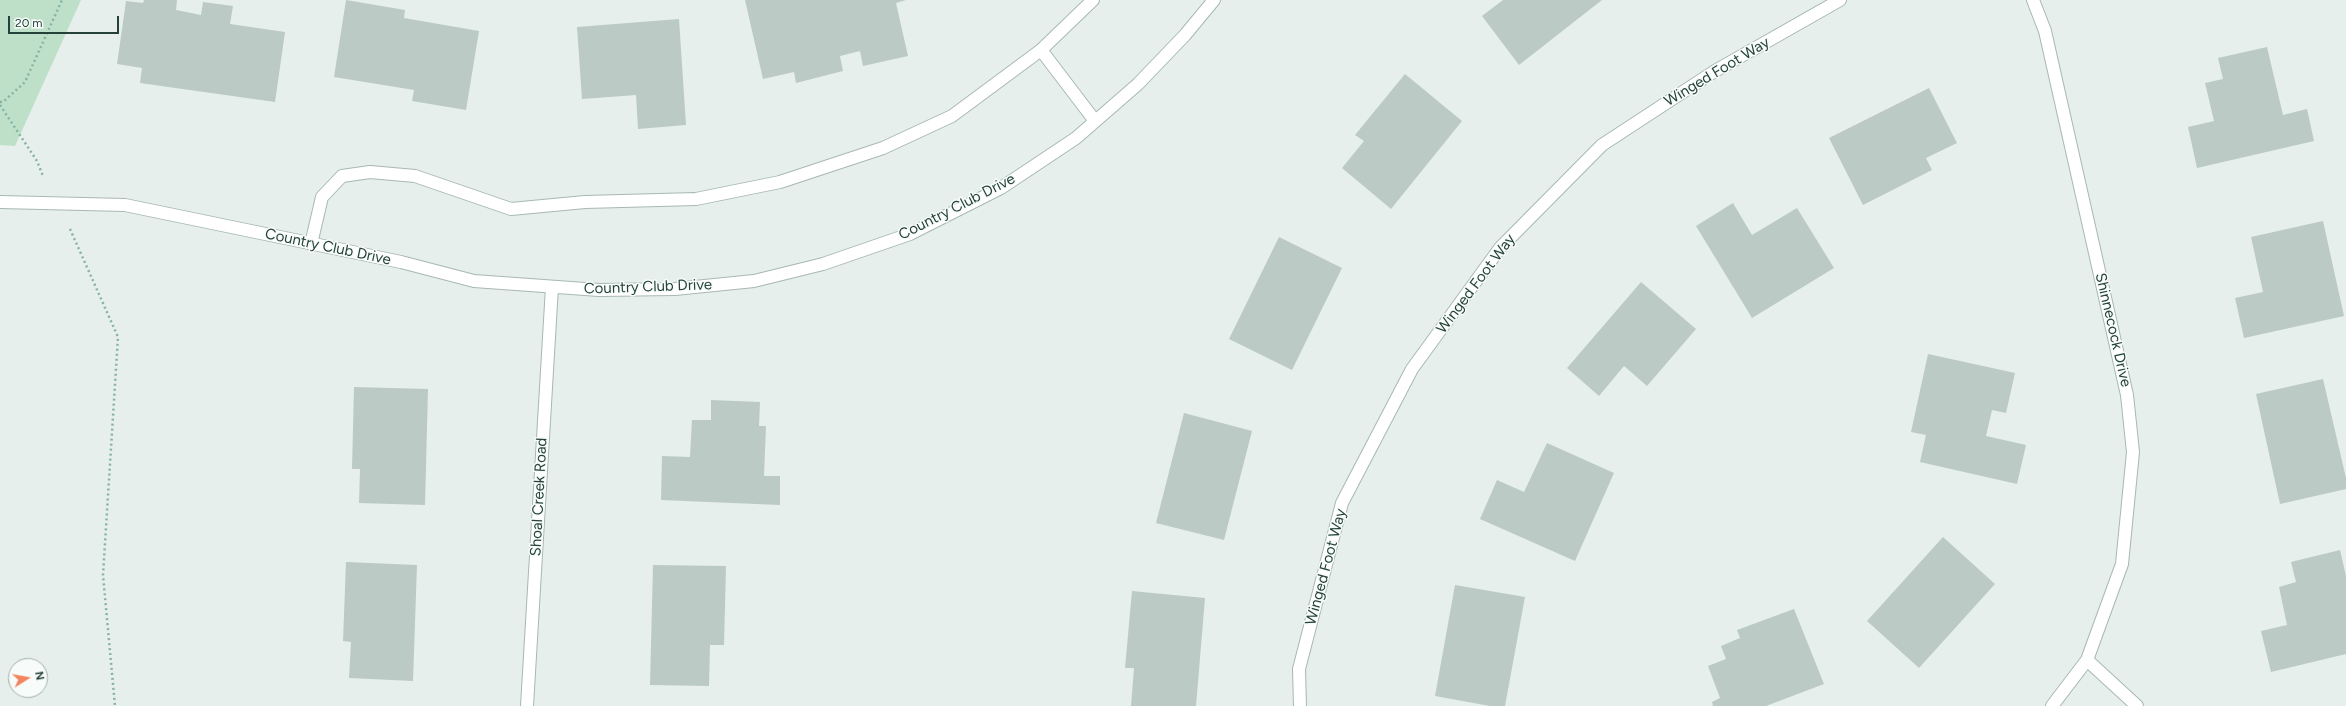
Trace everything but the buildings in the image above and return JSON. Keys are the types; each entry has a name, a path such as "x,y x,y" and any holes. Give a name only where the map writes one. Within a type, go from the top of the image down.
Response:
{"street":[{"path":"311,244 322,196 342,176 370,172 415,176 510,209 585,202 696,199 780,182 883,148 952,116 1041,50 1093,0"},
{"name":"Country Club Drive","path":"0,202 125,205 401,262 474,281 599,290 675,289 754,281 823,264 910,234 1001,188 1076,138 1144,78 1186,35 1214,0"},
{"name":"Winged Foot Way","path":"1300,706 1299,669 1342,503 1412,369 1500,248 1602,145 1715,71 1840,0"},
{"name":"Shinnecock Drive","path":"2033,0 2045,31 2126,387 2133,452 2122,564 2087,660 2052,706"},
{"path":"1041,50 1095,121"},
{"name":"Shoal Creek Road","path":"528,706 552,287"},
{"path":"2087,660 2137,706"}],"path":[{"path":"0,102 2,102 25,82 62,0"},
{"path":"0,105 37,161 87,263 118,337 103,575 115,706"}],"green space":[{"path":"0,0 81,0 15,146 0,145"}]}
